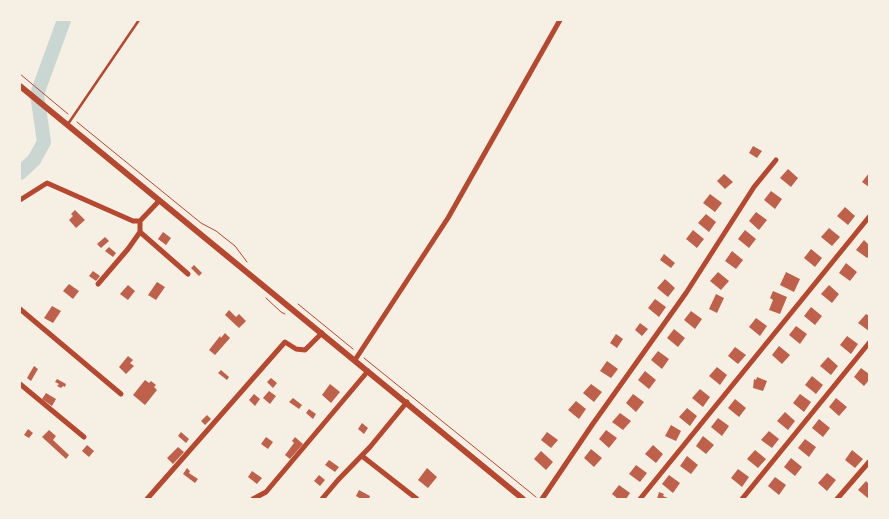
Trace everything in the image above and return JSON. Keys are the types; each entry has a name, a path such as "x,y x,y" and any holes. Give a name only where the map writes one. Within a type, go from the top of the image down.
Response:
{"street":[{"path":"355,360 448,218 560,20"},
{"path":"21,87 523,499"},
{"path":"542,499 686,293 754,187 776,160"},
{"path":"20,200 47,183 133,221 140,221 159,202"},
{"path":"640,499 869,217"},
{"path":"98,284 140,232 140,221"},
{"path":"140,232 188,274"},
{"path":"20,309 121,394"},
{"path":"147,499 285,342 296,349 305,350 322,333"},
{"path":"742,499 869,343"},
{"path":"253,499 266,492 368,371"},
{"path":"20,384 84,437"},
{"path":"322,499 362,456 406,402"},
{"path":"362,456 418,499"},
{"path":"837,499 869,462"}],"lane":[{"path":"68,125 139,20"}],"path":[{"path":"20,74 201,223 235,246 246,262"},
{"path":"297,303 355,351"},
{"path":"363,357 538,499"}],"building":[{"path":"753,146 762,151 757,158 749,153"},
{"path":"788,169 798,178 791,187 780,178"},
{"path":"869,173 869,187 862,182"},
{"path":"724,174 733,182 725,189 717,181"},
{"path":"771,191 782,199 775,209 764,200"},
{"path":"710,194 722,203 715,212 703,203"},
{"path":"845,207 855,216 848,225 837,216"},
{"path":"75,210 85,220 76,228 69,220"},
{"path":"756,212 767,220 759,230 749,221"},
{"path":"706,214 716,222 709,232 698,223"},
{"path":"829,228 840,237 832,246 821,237"},
{"path":"693,230 704,239 697,248 686,239"},
{"path":"745,230 756,239 749,248 738,239"},
{"path":"163,232 171,238 166,245 158,239"},
{"path":"105,237 109,241 101,248 97,244"},
{"path":"864,240 869,245 869,256 867,258 856,250"},
{"path":"109,247 116,253 113,257 105,251"},
{"path":"811,249 822,258 815,267 804,258"},
{"path":"732,251 743,260 736,269 725,261"},
{"path":"664,254 675,263 671,268 660,260"},
{"path":"846,263 857,272 850,281 839,273"},
{"path":"194,265 202,273 199,276 191,268"},
{"path":"93,271 100,276 96,281 89,276"},
{"path":"718,272 729,281 721,290 710,281"},
{"path":"786,272 800,279 794,292 780,285"},
{"path":"665,279 675,288 668,297 657,288"},
{"path":"157,282 165,287 156,300 148,295"},
{"path":"69,284 79,291 73,299 63,291"},
{"path":"128,285 135,291 128,300 120,294"},
{"path":"829,285 839,294 832,303 821,294"},
{"path":"773,291 787,297 780,314 769,310 773,300 770,298"},
{"path":"716,294 724,298 717,313 709,309"},
{"path":"655,299 666,307 659,317 648,308"},
{"path":"52,306 61,311 53,323 44,318"},
{"path":"811,307 822,316 815,325 804,316"},
{"path":"229,310 236,317 239,314 246,321 239,328 225,315"},
{"path":"691,311 702,319 695,329 684,320"},
{"path":"866,314 869,316 869,331 858,323"},
{"path":"756,318 767,326 760,336 749,327"},
{"path":"640,323 648,329 642,336 635,330"},
{"path":"796,326 807,334 800,344 789,335"},
{"path":"674,329 685,338 678,347 667,338"},
{"path":"225,333 230,338 215,355 209,350 220,336 221,338"},
{"path":"616,334 623,339 617,348 610,343"},
{"path":"847,336 858,344 851,354 840,345"},
{"path":"779,346 790,355 782,364 772,355"},
{"path":"735,347 746,355 738,364 728,356"},
{"path":"658,351 669,359 662,369 651,360"},
{"path":"128,356 133,360 130,363 134,366 126,374 119,367"},
{"path":"828,357 838,366 831,375 820,366"},
{"path":"607,361 618,369 611,378 600,371"},
{"path":"34,366 38,369 31,381 27,378"},
{"path":"717,367 727,375 720,385 709,376"},
{"path":"861,368 869,374 869,380 864,386 854,377"},
{"path":"221,370 229,377 227,380 218,373"},
{"path":"645,371 656,380 649,389 638,380"},
{"path":"812,376 823,385 816,394 805,385"},
{"path":"757,377 767,381 763,391 753,388 754,379 756,380"},
{"path":"271,378 277,383 273,388 267,382"},
{"path":"57,379 66,384 65,387 57,386 59,384 55,382"},
{"path":"145,380 149,383 151,381 156,385 154,387 157,390 145,405 133,395"},
{"path":"330,384 340,392 331,403 322,395"},
{"path":"591,384 602,392 594,402 583,393"},
{"path":"700,389 710,397 703,407 692,398"},
{"path":"269,391 276,396 270,404 263,398"},
{"path":"46,393 56,399 52,406 42,399"},
{"path":"254,394 260,399 255,406 249,400"},
{"path":"633,394 644,402 636,412 626,403"},
{"path":"800,394 811,402 804,412 793,403"},
{"path":"293,398 302,405 299,409 289,402"},
{"path":"836,398 847,407 839,416 829,407"},
{"path":"735,399 746,408 739,417 728,408"},
{"path":"576,401 586,409 579,419 568,410"},
{"path":"687,408 697,416 690,426 679,417"},
{"path":"309,409 316,414 313,419 306,413"},
{"path":"785,412 795,421 788,430 777,421"},
{"path":"620,413 631,421 623,430 612,422"},
{"path":"207,415 211,419 205,425 201,421"},
{"path":"718,418 729,426 722,436 711,427"},
{"path":"819,419 830,428 823,437 812,428"},
{"path":"362,423 368,428 364,434 358,429"},
{"path":"671,425 681,431 676,441 665,436"},
{"path":"28,429 33,433 29,438 24,435"},
{"path":"49,430 56,436 53,440 69,455 66,459 42,437"},
{"path":"606,430 617,438 609,448 599,439"},
{"path":"769,431 779,439 772,448 761,440"},
{"path":"181,432 189,439 186,443 178,436"},
{"path":"547,432 558,440 551,448 541,440"},
{"path":"703,436 714,445 706,454 696,446"},
{"path":"266,437 273,442 268,449 261,444"},
{"path":"295,437 303,444 290,459 285,455 294,443 292,441"},
{"path":"805,439 816,447 809,457 798,448"},
{"path":"87,445 94,451 89,457 82,451"},
{"path":"653,445 663,454 656,463 645,454"},
{"path":"178,447 184,452 173,464 167,458"},
{"path":"591,449 602,458 594,467 584,458"},
{"path":"755,450 766,459 758,468 747,459"},
{"path":"852,450 863,459 855,468 845,460"},
{"path":"541,451 553,462 546,470 534,459"},
{"path":"687,456 698,465 691,474 680,466"},
{"path":"791,458 802,467 795,476 784,467"},
{"path":"329,460 339,467 335,472 325,465"},
{"path":"636,465 647,473 640,482 629,474"},
{"path":"187,468 190,471 189,473 198,479 195,483 183,474"},
{"path":"427,468 437,477 428,488 418,480"},
{"path":"738,469 749,477 742,487 731,478"},
{"path":"252,471 262,478 257,484 248,477"},
{"path":"827,473 836,480 827,491 818,483"},
{"path":"319,475 325,480 320,486 314,481"},
{"path":"669,475 680,483 673,493 662,484"},
{"path":"775,477 786,485 779,495 768,486"},
{"path":"866,481 869,484 869,499 858,490"},
{"path":"619,485 630,493 626,499 618,499 612,494"},
{"path":"359,490 370,496 369,499 361,499 356,496"},
{"path":"659,492 664,494 663,496 670,499 657,499"}],"waterway":[{"path":"20,173 34,160 44,142 37,94 64,20"}]}
